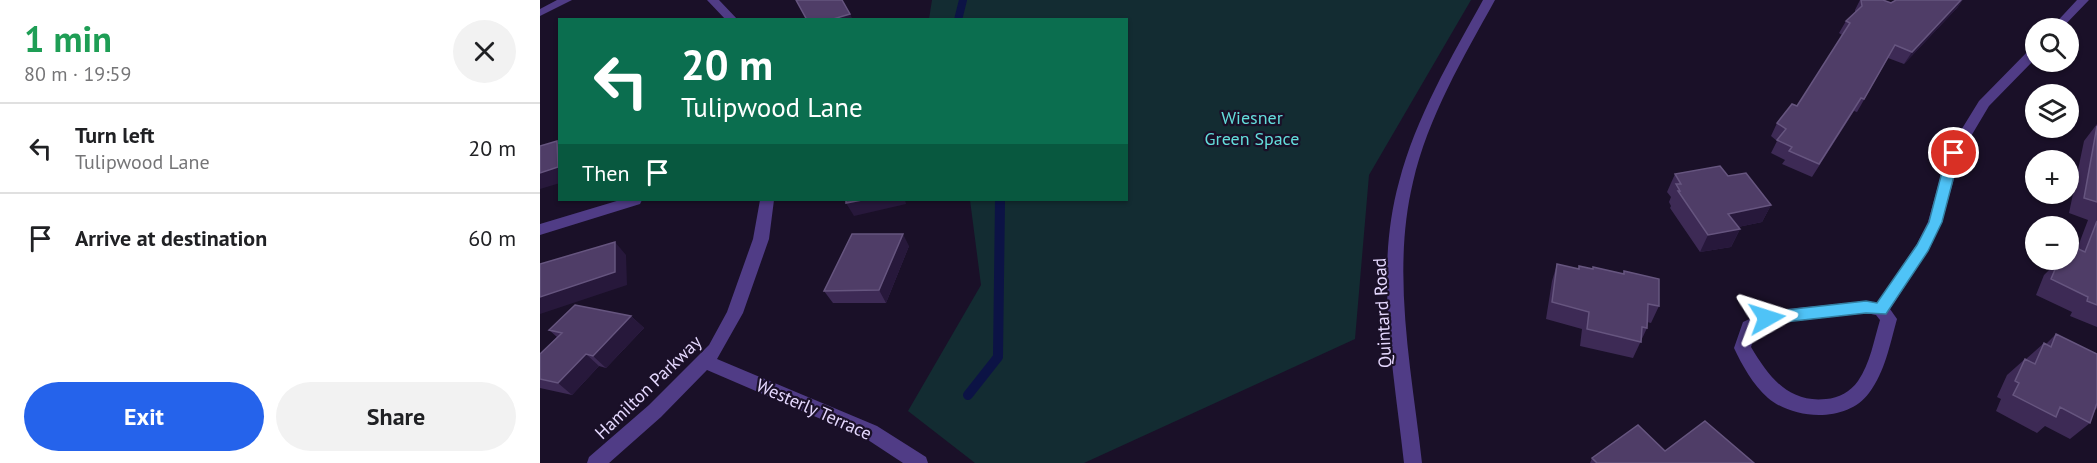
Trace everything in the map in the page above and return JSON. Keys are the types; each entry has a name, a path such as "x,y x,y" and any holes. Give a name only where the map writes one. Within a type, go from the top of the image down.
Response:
{"street":[{"path":"540,13 566,0"},
{"path":"713,0 732,18"},
{"name":"Quintard Road","path":"1413,463 1396,277 1401,208 1419,143 1452,69 1489,0"},
{"path":"2066,18 2083,0"},
{"path":"1881,310 1923,247 1935,222 1954,153 1984,104 2025,61"},
{"path":"540,230 632,201"},
{"name":"Hamilton Parkway","path":"596,463 715,350 735,313 761,239 767,201"},
{"path":"1866,307 1881,310 1889,319 1873,371 1862,390 1842,404 1809,406 1783,398 1759,377 1742,348 1749,327 1767,318 1866,307"},
{"name":"Westerly Terrace","path":"705,361 871,432 918,463"}],"green space":[{"name":"Wiesner Green Space","path":"932,0 1471,0 1369,175 1355,339 1084,463 975,463 908,411 981,285 970,201 1128,201 1128,18 929,18"}],"building":[{"path":"796,0 842,0 850,14 837,18 806,18"},
{"path":"1861,0 1883,0 1891,3 1896,0 1961,0 1912,52 1895,45 1864,99 1861,98 1819,164 1789,151 1792,147 1777,140 1786,129 1777,123 1792,104 1797,106 1850,23 1846,21 1862,6"},
{"path":"2097,126 2097,202 2084,198"},
{"path":"557,141 558,167 540,173 540,146"},
{"path":"1720,166 1728,176 1746,173 1771,205 1728,214 1740,229 1708,235 1678,191 1680,191 1676,184 1681,184 1675,174"},
{"path":"2097,221 2097,305 2087,301 2088,297 2051,279 2055,270 2079,270 2079,249 2085,252"},
{"path":"852,234 903,234 879,290 824,291"},
{"path":"615,242 615,272 540,297 540,264"},
{"path":"1557,264 1579,269 1579,266 1593,269 1593,267 1624,274 1624,271 1659,279 1659,306 1648,304 1647,328 1642,327 1641,342 1587,329 1589,312 1552,302"},
{"path":"575,305 631,316 593,356 586,354 558,383 540,379 540,354 562,333 549,330"},
{"path":"2056,334 2097,354 2097,403 2090,423 2060,407 2056,417 2013,395 2019,383 2015,381 2025,359 2035,364 2044,343 2051,347"},
{"path":"1705,421 1754,463 1597,463 1592,458 1638,425 1665,451"}],"waterway":[{"path":"958,18 963,0"},
{"path":"968,395 998,357 1000,201"}],"route":[{"path":"1767,318 1866,307 1881,310 1923,247 1935,222 1954,153"}]}
